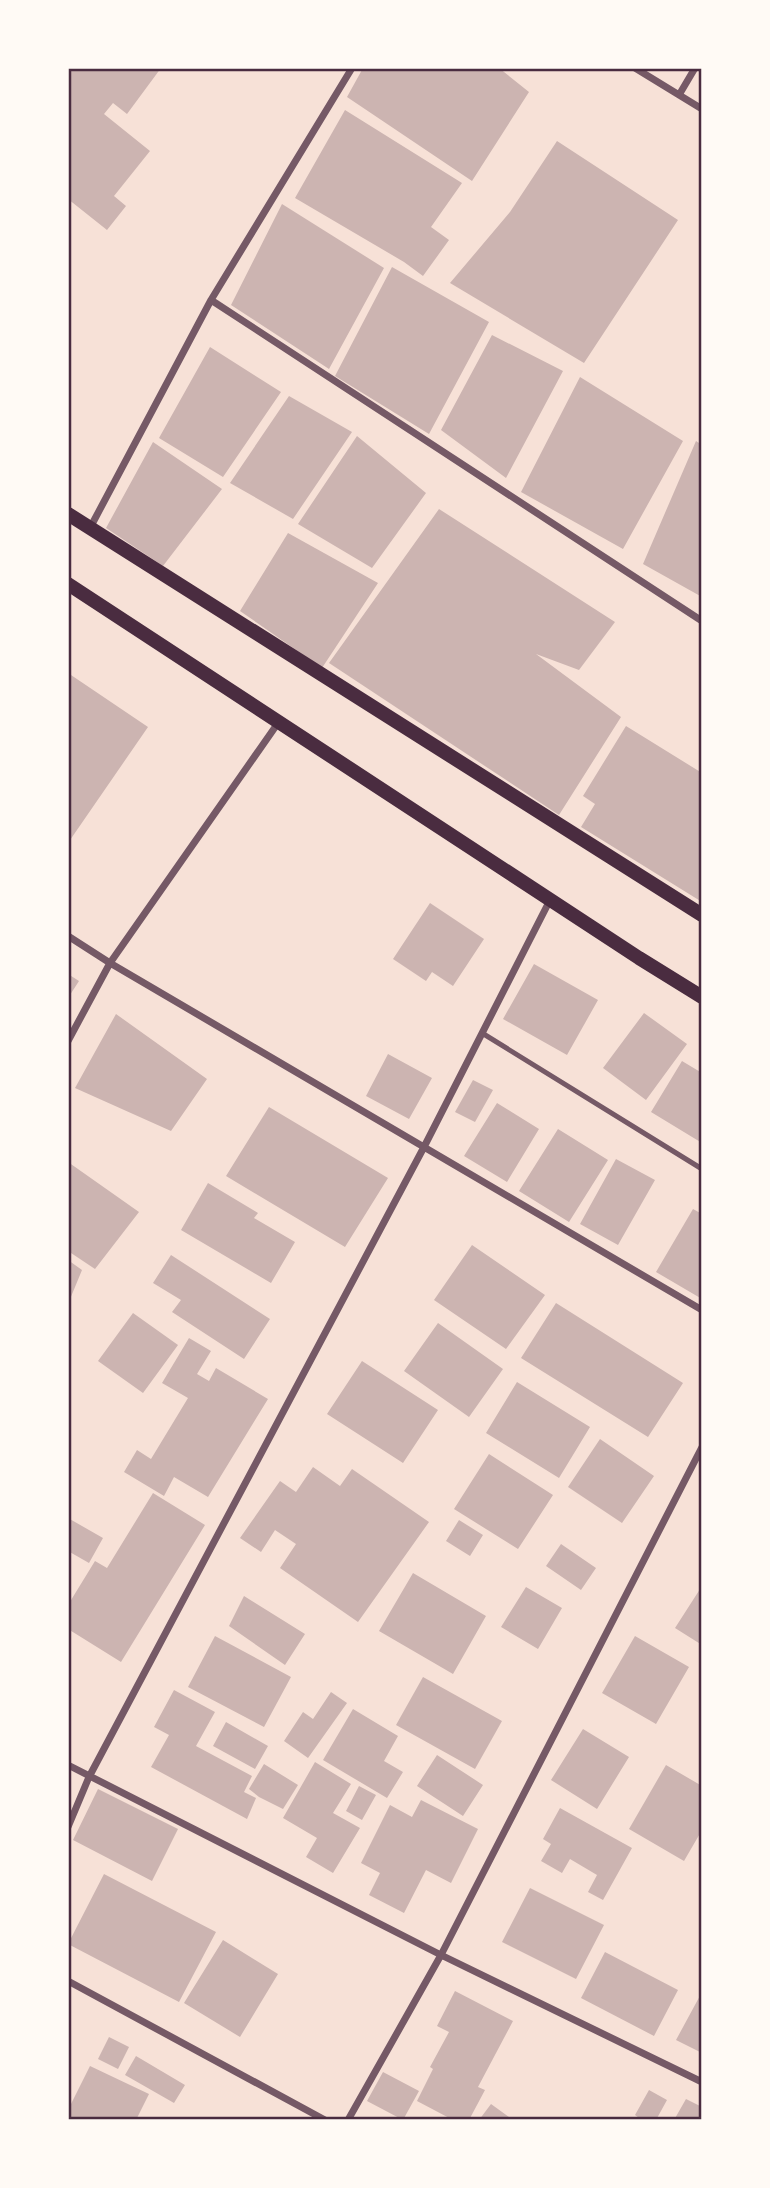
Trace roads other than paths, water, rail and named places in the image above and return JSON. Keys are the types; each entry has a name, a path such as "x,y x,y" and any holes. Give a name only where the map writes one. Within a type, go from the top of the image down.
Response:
{"main road":[{"path":"68,514 702,915"},
{"path":"68,584 702,997"}],"street":[{"path":"90,528 211,300 352,68"},
{"path":"635,68 702,109"},
{"path":"679,96 695,68"},
{"path":"211,300 702,621"},
{"path":"68,1041 110,963 279,722"},
{"path":"68,1827 89,1777 424,1147 550,900"},
{"path":"68,936 702,1310"},
{"path":"348,2120 441,1955 702,1447"},
{"path":"68,1765 441,1955 702,2082"},
{"path":"68,1981 325,2120"}],"lane":[{"path":"482,1033 702,1169"}]}
